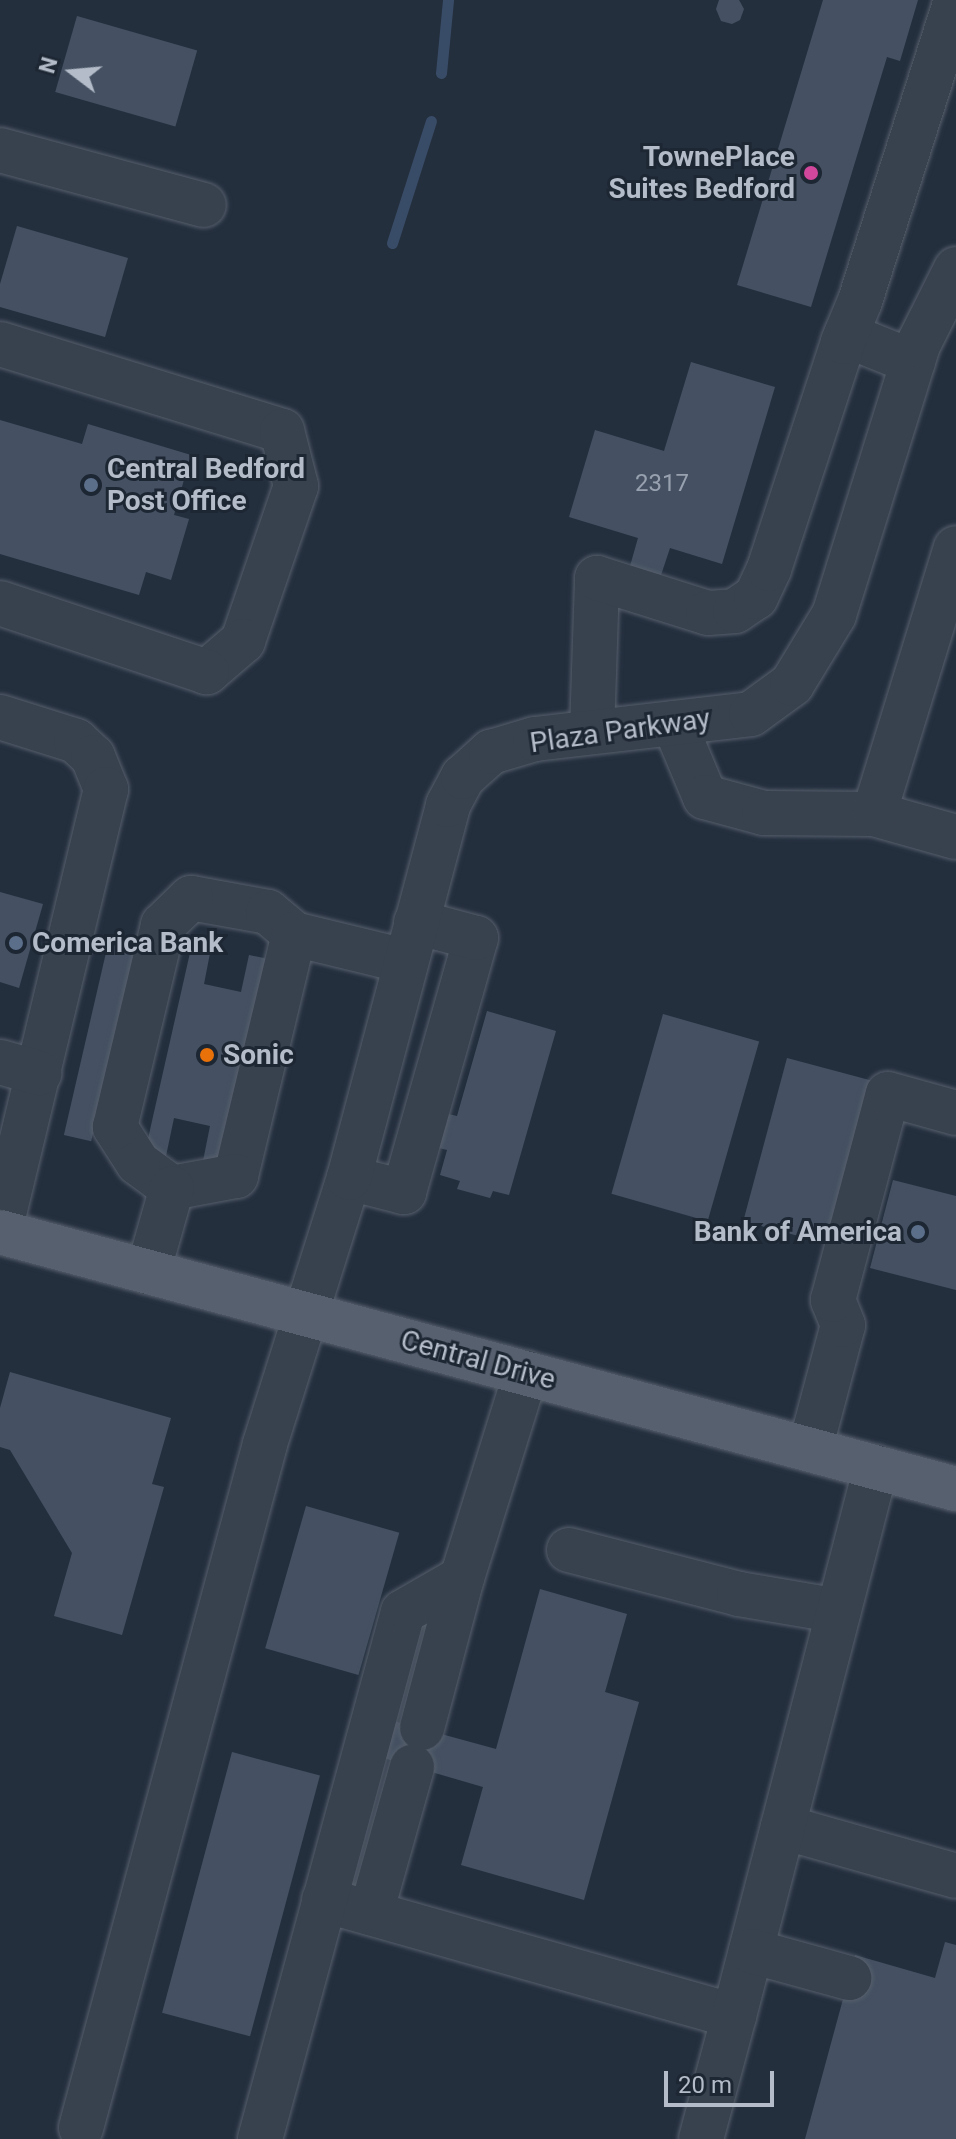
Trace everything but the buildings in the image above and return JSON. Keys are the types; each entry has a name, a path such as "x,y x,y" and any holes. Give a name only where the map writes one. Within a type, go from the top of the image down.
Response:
{"main road":[{"name":"Central Drive","path":"0,1232 956,1489"}],"street":[{"path":"592,732 597,578 708,613 735,611 756,597 769,569 860,301 956,1"},
{"path":"0,150 204,205"},
{"name":"Plaza Parkway","path":"81,2128 261,1460 349,1178 448,805 463,777 491,752 535,739 751,714 792,684 834,615 913,362 952,284"},
{"path":"846,335 913,362"},
{"path":"0,344 282,431 296,486 243,641 207,672 0,603"},
{"path":"874,814 956,548"},
{"path":"0,717 76,741 93,757 106,789 19,1068 0,1232"},
{"path":"674,723 705,797 764,813 874,814 956,837"},
{"path":"294,934 236,1176 172,1188 138,1163 115,1127 163,925 191,898 268,912 294,934 410,942 476,938 404,1192 349,1178"},
{"path":"810,1449 843,1325 833,1300 888,1094 956,1113"},
{"path":"148,1272 172,1188"},
{"path":"371,1913 462,1578 526,1373"},
{"path":"701,2139 876,1467"},
{"path":"569,1550 739,1594 839,1611"},
{"path":"260,2139 403,1612 462,1578"},
{"path":"783,1827 956,1876"},
{"path":"324,1900 734,2016"},
{"path":"751,1951 849,1978"}],"waterway":[{"path":"441,73 448,0"},
{"path":"392,243 431,121"}],"place":[{"name":"TownePlace Suites Bedford","path":"811,173"},
{"name":"Central Bedford Post Office","path":"91,485"},
{"name":"Comerica Bank","path":"16,943"},
{"name":"Sonic","path":"207,1055"},
{"name":"Bank of America","path":"918,1232"}]}
